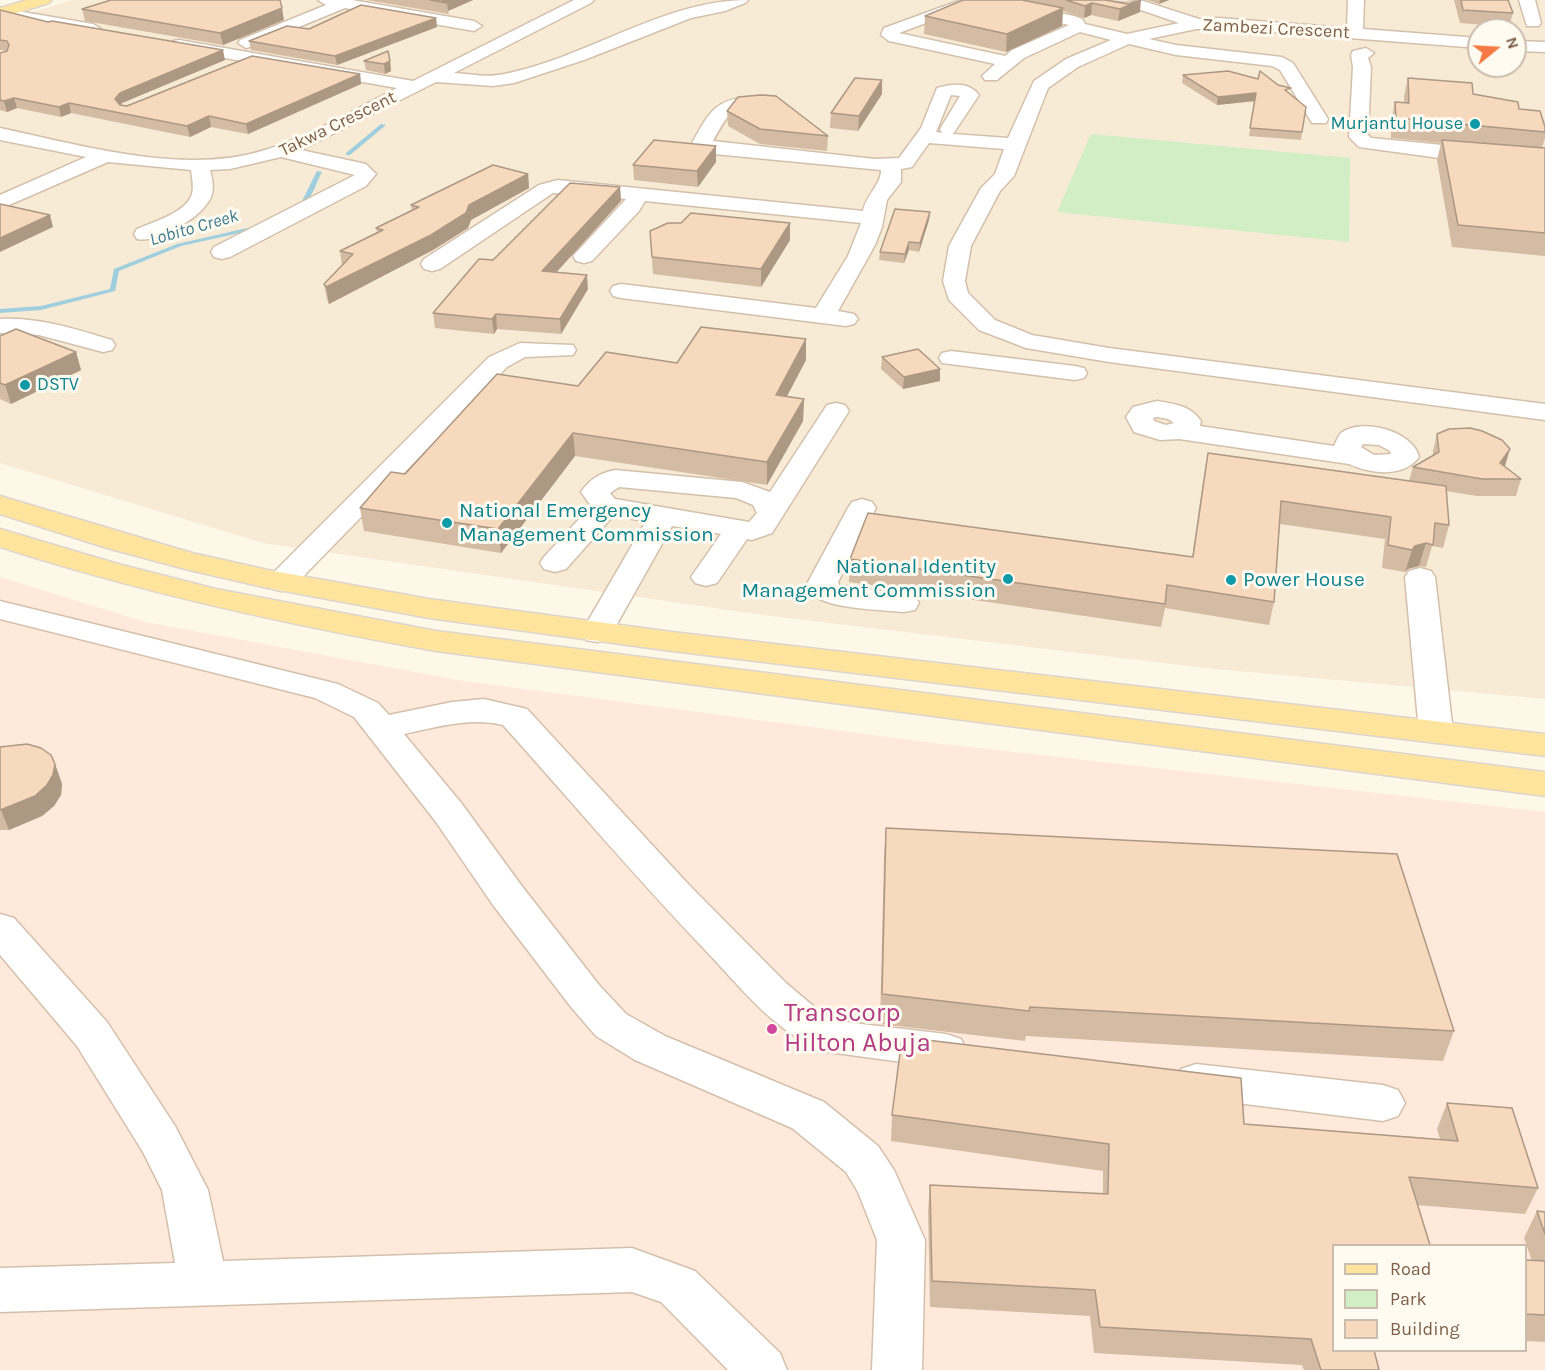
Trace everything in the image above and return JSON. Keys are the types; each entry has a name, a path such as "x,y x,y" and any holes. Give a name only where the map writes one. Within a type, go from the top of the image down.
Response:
{"main road":[{"path":"0,11 17,0"},
{"path":"0,11 44,0"},
{"path":"0,505 78,531 188,561 347,595 597,633 1545,745"},
{"path":"0,538 143,580 237,604 319,621 436,640 1545,784"}],"street":[{"path":"326,0 474,26"},
{"name":"Takwa Crescent","path":"0,134 155,163 228,165 284,152 586,0"},
{"path":"432,77 493,81 508,79 578,57 687,14 719,8 740,0"},
{"path":"1355,33 1356,0"},
{"path":"1086,2 1127,8 1137,4 1196,24"},
{"path":"223,52 344,3"},
{"path":"879,42 890,31 960,4 980,3"},
{"path":"1533,23 1534,4"},
{"path":"1002,6 1068,19 1076,22 1078,27"},
{"path":"0,11 106,32"},
{"name":"Zambezi Crescent","path":"1040,85 1071,63 1129,38 1196,24 1220,15 1355,33 1467,43"},
{"path":"1319,119 1287,67 1276,61 1176,50 1078,27 1037,44 984,75 1017,83 1040,85 1004,176 991,188 960,246 954,281 957,295 987,325 1153,386 1186,402 1357,446"},
{"path":"879,42 895,38 1008,62"},
{"path":"1434,40 1437,58"},
{"path":"164,42 414,86"},
{"path":"879,42 956,69"},
{"path":"1527,46 1545,47"},
{"path":"1366,53 1359,55 1362,67 1358,137 1366,143 1545,161"},
{"path":"221,71 251,58"},
{"path":"338,73 365,62"},
{"path":"767,101 732,104 723,108 702,143 714,148 898,164 936,143 1017,140"},
{"path":"621,291 834,318 871,227 874,200 891,182 898,164 936,143"},
{"path":"0,189 86,151"},
{"path":"222,252 359,182 366,174 359,168 284,152"},
{"path":"0,204 107,154"},
{"path":"145,234 187,212 199,202 203,192 200,166"},
{"path":"1004,176 1008,190 981,252 973,285 979,299 996,317 1037,343"},
{"path":"432,264 546,189 569,186 635,201 871,227"},
{"path":"585,256 635,201"},
{"path":"0,326 16,324 38,326 103,345"},
{"path":"0,340 38,326"},
{"path":"1005,376 1012,353 1037,343"},
{"path":"281,582 498,362 519,350 564,350"},
{"path":"951,358 1054,392"},
{"path":"963,383 1005,376 1075,373"},
{"path":"1153,386 1139,417 1143,426 1159,432 1186,402 1545,412"},
{"path":"771,513 764,500 742,490 615,478 605,483 596,492 606,506 752,531 762,527 771,513 836,411"},
{"path":"555,563 606,506"},
{"path":"862,508 823,582 826,590 836,595 904,603"},
{"path":"597,633 663,516"},
{"path":"706,577 739,529"},
{"path":"1420,577 1436,732"},
{"path":"0,610 326,691 366,710 449,813 507,895 585,996 612,1025 650,1048 808,1115 862,1159 878,1184 901,1240 897,1370"},
{"path":"0,627 74,629"},
{"path":"381,728 452,713 484,710 515,717 675,895 772,994 803,1021 828,1036 985,1055"},
{"path":"7,950 92,1034 159,1139 185,1190 204,1283"},
{"path":"1160,1076 1383,1103"},
{"path":"0,1290 632,1270 678,1286 762,1370"}],"shaded area":[{"path":"72,0 1545,0 1545,699 1205,668 763,615 263,543 0,463 0,22"},
{"name":"Transcorp Hilton Abuja","path":"0,577 145,622 463,681 925,742 1545,812 1545,1370 0,1370"}],"green space":[{"path":"1091,134 1350,158 1349,242 1057,212"}],"building":[{"path":"111,0 280,0 282,8 220,33 82,9"},
{"path":"963,0 1022,0 1063,8 1007,34 925,16"},
{"path":"1066,0 1105,0 1128,4 1141,0 1120,9 1092,3 1085,6"},
{"path":"1461,0 1508,0 1513,13 1463,10"},
{"path":"361,5 436,18 335,56 249,41 287,26 309,29"},
{"path":"0,10 48,22 223,50 120,93 115,99 120,105 127,106 252,56 360,74 246,124 209,116 187,126 69,103 59,107 14,98 4,101 0,100 0,53 7,51 9,45 7,41 0,40"},
{"path":"388,51 390,61 384,64 364,61"},
{"path":"1228,71 1258,79 1260,71 1278,85 1291,88 1285,90 1306,107 1302,132 1250,128 1256,93 1218,97 1183,75"},
{"path":"855,78 882,80 859,116 831,113"},
{"path":"1408,78 1472,83 1473,94 1518,102 1519,109 1540,111 1545,132 1396,118 1395,102 1409,103"},
{"path":"776,96 828,136 760,129 727,111 738,97"},
{"path":"654,140 716,146 697,171 633,165"},
{"path":"1442,140 1545,148 1545,233 1458,225"},
{"path":"493,165 528,174 469,205 466,213 431,235 326,287 324,284 353,254 340,251 383,230 376,228 419,207 411,205"},
{"path":"570,183 620,187 542,271 587,275 560,319 496,314 492,319 433,313 479,259 493,260"},
{"path":"0,204 50,215 0,238"},
{"path":"895,209 930,212 920,243 909,242 905,254 880,252"},
{"path":"691,213 790,223 761,269 652,257 650,231 668,223 681,223"},
{"path":"701,327 806,339 776,395 804,399 767,462 573,433 498,529 360,508 391,472 405,474 497,374 578,386 606,352 677,363"},
{"path":"16,329 76,352 5,385 0,383 0,336"},
{"path":"918,349 940,369 904,377 882,357"},
{"path":"1470,428 1502,440 1510,449 1500,463 1521,479 1482,479 1413,467 1439,452 1437,434 1449,429"},
{"path":"1208,453 1446,486 1449,525 1435,523 1433,545 1426,543 1415,546 1412,550 1388,545 1391,517 1281,501 1274,602 1167,585 1165,604 850,559 868,513 1193,557"},
{"path":"27,744 41,748 51,755 55,764 53,775 47,785 35,796 0,810 0,747"},
{"path":"886,828 1397,854 1454,1031 1030,1007 1029,1011 882,994"},
{"path":"902,1037 1241,1078 1244,1124 1458,1141 1447,1103 1512,1108 1538,1188 1409,1177 1430,1244 1332,1244 1332,1352 1374,1352 1379,1370 1321,1370 1311,1339 1100,1327 1095,1290 932,1281 930,1185 1108,1194 1109,1144 892,1115"},
{"path":"1537,1211 1545,1212 1545,1234"},
{"path":"1527,1260 1545,1261 1545,1315 1527,1314"}],"waterway":[{"name":"Lobito Creek","path":"348,154 383,125"},
{"name":"Lobito Creek","path":"295,210 303,204 319,172"},
{"name":"Lobito Creek","path":"0,311 41,308 113,290 116,270 179,245 256,228"}],"place":[{"name":"Murjantu House","path":"1475,124"},
{"name":"DSTV","path":"25,385"},
{"name":"National Emergency Management Commission","path":"447,523"},
{"name":"National Identity Management Commission","path":"1008,579"},
{"name":"Power House","path":"1231,580"},
{"name":"Transcorp Hilton Abuja","path":"772,1029"}]}
